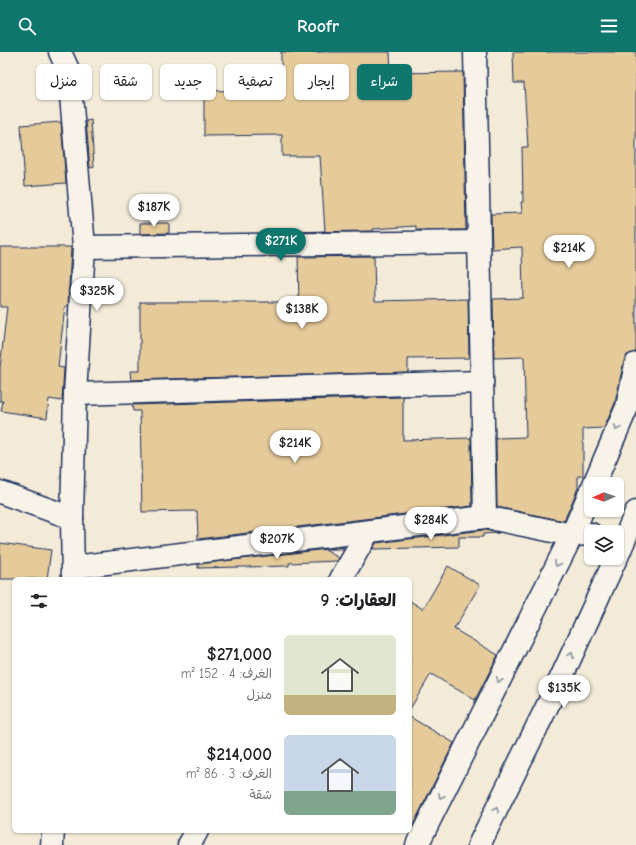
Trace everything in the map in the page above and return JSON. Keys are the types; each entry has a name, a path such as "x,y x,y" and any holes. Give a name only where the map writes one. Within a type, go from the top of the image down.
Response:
{"street":[{"path":"60,52 69,72 84,247 75,394 72,518 74,573 485,517 581,534"},
{"path":"475,52 485,517"},
{"path":"84,247 479,242"},
{"path":"597,477 627,406 636,364"},
{"path":"75,394 482,382"},
{"path":"0,492 72,518"},
{"path":"627,530 636,512"},
{"path":"417,845 581,534 585,517"},
{"path":"342,577 368,532"},
{"path":"479,845 562,676 613,565"},
{"path":"52,845 53,833"},
{"path":"189,845 196,833"}],"building":[{"path":"281,52 390,52 391,64 357,64 357,100 412,100 412,73 463,72 466,230 416,230 416,226 373,229 373,231 298,232 325,231 320,156 282,156 282,135 204,136 204,100 216,100 216,91 224,91 224,100 286,100 286,64 281,64"},
{"path":"513,52 636,52 636,352 627,355 624,361 615,403 604,428 583,429 583,476 578,476 578,488 564,521 497,507 496,438 526,437 524,357 494,358 493,299 523,298 522,247 492,249 491,214 522,213 522,147 528,147 524,83 514,83"},
{"path":"91,120 94,167 90,168 86,121"},
{"path":"61,122 66,183 25,186 21,125"},
{"path":"140,223 169,223 169,233 140,234"},
{"path":"0,247 71,247 68,306 65,306 58,367 64,368 62,401 49,399 47,418 1,411 3,401 0,401 0,368 7,307 0,307"},
{"path":"374,256 375,301 468,299 469,358 408,359 408,372 131,380 130,371 140,371 140,302 299,302 298,257"},
{"path":"403,397 403,440 471,438 472,506 198,539 197,511 142,512 140,411 133,411 132,405"},
{"path":"484,530 499,533 483,534 483,537 459,537 459,547 373,549 376,543"},
{"path":"0,543 51,550 47,577 12,577 12,579 0,579"},
{"path":"345,547 343,550 325,550 339,558 337,561 289,563 289,566 198,568 198,564"},
{"path":"448,566 480,585 454,629 498,655 475,700 431,674 412,706 412,602 423,609"},
{"path":"412,718 454,743 412,827"}]}
